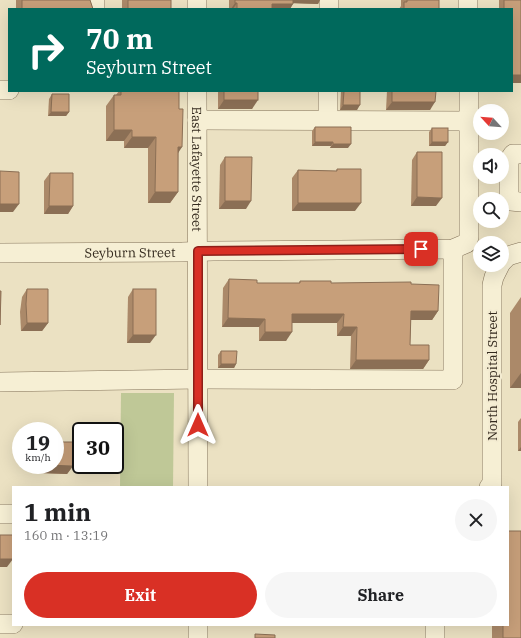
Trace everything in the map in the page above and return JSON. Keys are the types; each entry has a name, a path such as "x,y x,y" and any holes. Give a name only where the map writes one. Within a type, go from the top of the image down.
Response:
{"street":[{"name":"East Lafayette Street","path":"198,92 198,486"},
{"path":"328,92 328,120"},
{"path":"0,382 198,379 453,380 453,249 466,243 470,237 469,92"},
{"path":"197,120 469,121"},
{"path":"521,154 513,154 510,160 509,174 509,195 511,201 521,202"},
{"name":"Seyburn Street","path":"0,253 453,249"},
{"path":"509,256 521,252"},
{"name":"North Hospital Street","path":"490,486 492,484 492,285 496,272"},
{"path":"0,514 12,514"},
{"path":"0,624 12,624"},
{"path":"198,626 198,638"},
{"path":"435,626 435,638"}],"green space":[{"path":"121,393 174,393 173,486 120,486 120,474 124,474 124,422 121,422"}],"building":[{"path":"22,0 90,0 93,8 22,8"},
{"path":"128,0 171,0 171,8 128,8"},
{"path":"235,0 293,0 293,4 272,4 272,8 237,8 237,3 235,3"},
{"path":"407,0 439,0 439,8 404,8 404,2 407,2"},
{"path":"504,0 521,0 521,75 513,75 513,8 504,8"},
{"path":"121,92 179,92 179,109 183,109 182,147 178,147 178,192 155,192 156,137 132,137 132,130 114,130 114,95 121,95"},
{"path":"224,92 258,92 258,100 224,100"},
{"path":"344,92 360,92 360,105 343,105"},
{"path":"392,92 436,92 435,102 392,102"},
{"path":"52,94 69,94 69,112 51,112"},
{"path":"315,127 351,127 351,144 315,142"},
{"path":"432,128 448,128 448,142 432,142"},
{"path":"417,152 442,152 442,198 417,197"},
{"path":"225,157 252,157 251,201 225,201"},
{"path":"337,169 361,169 361,203 298,203 298,170 337,171"},
{"path":"0,171 19,172 19,204 0,204"},
{"path":"50,173 73,173 73,206 49,206"},
{"path":"229,279 257,280 257,283 331,281 331,283 411,282 411,284 439,285 438,311 411,311 410,345 429,345 429,360 356,360 357,327 343,327 344,314 292,314 292,332 265,332 265,319 228,318"},
{"path":"27,289 48,289 48,323 27,323"},
{"path":"133,289 156,289 156,335 133,335"},
{"path":"0,291 1,291 0,325"},
{"path":"221,351 237,351 236,364 221,364"},
{"path":"64,442 72,442 72,466 64,466"},
{"path":"509,531 521,531 521,638 503,638 503,626 509,626"},
{"path":"0,535 12,535 12,559 0,559"},
{"path":"255,634 275,635 275,638 255,638"}],"route":[{"path":"198,425 198,251 421,249"}]}
